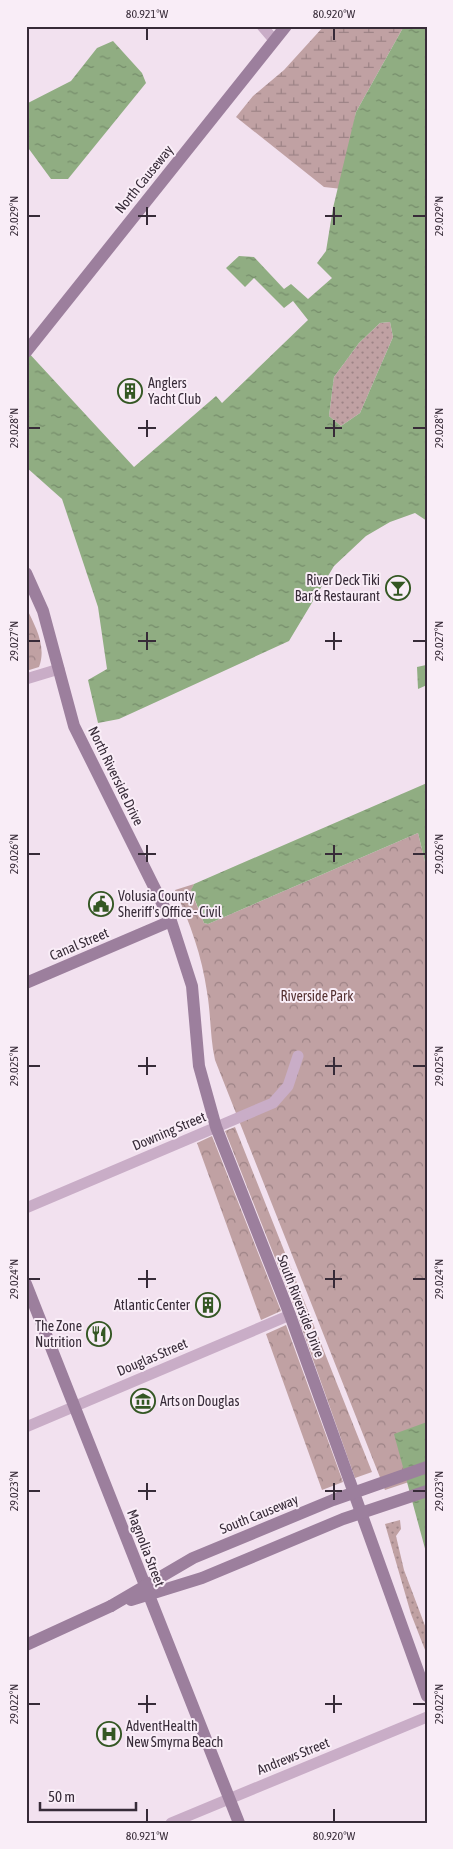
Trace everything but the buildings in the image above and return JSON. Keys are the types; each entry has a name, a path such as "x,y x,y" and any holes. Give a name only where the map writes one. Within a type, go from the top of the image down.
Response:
{"main road":[{"name":"North Causeway","path":"26,352 286,26"},
{"name":"North Riverside Drive","path":"26,573 43,611 74,726 171,920"},
{"name":"Canal Street","path":"26,983 171,920"},
{"name":"South Riverside Drive","path":"171,920 192,986 200,1066 216,1127 290,1315 427,1696"},
{"name":"Magnolia Street","path":"26,1284 238,1823"},
{"name":"South Causeway","path":"26,1645 112,1606 193,1558 333,1500 427,1467"},
{"name":"South Causeway","path":"112,1606 202,1578 343,1519 427,1490"}],"street":[{"path":"262,26 274,40"},
{"path":"26,680 59,669"},
{"name":"Downing Street","path":"26,1208 273,1102 288,1086 298,1056"},
{"name":"Douglas Street","path":"26,1427 290,1315"},
{"name":"Andrews Street","path":"171,1823 427,1717"}],"green space":[{"path":"324,26 404,26 356,112 342,189 324,187 236,117 253,96 284,70"},
{"path":"390,322 393,337 360,413 341,426 329,416 334,377 359,343 380,323"},
{"path":"26,607 39,636 42,651 39,667 26,671"},
{"name":"Riverside Park","path":"418,833 427,870 427,1476 385,1490 215,1060 205,979 199,953 175,890 194,884 191,891 204,923 208,924"},
{"path":"235,1127 372,1472 355,1478 294,1306 225,1131"},
{"path":"212,1136 281,1311 261,1320 197,1143"},
{"path":"286,1325 343,1482 322,1490 266,1334"},
{"path":"400,1520 401,1529 396,1536 404,1570 427,1631 427,1655 411,1614 385,1524"}],"water":[{"path":"404,26 427,26 427,521 415,513 390,522 366,536 334,566 289,641 119,719 98,723 88,680 107,669 98,607 62,499 26,467 26,350 134,467 216,396 222,403 308,320 293,301 284,308 254,278 245,287 226,268 239,256 254,257 284,289 291,284 308,299 332,278 317,263 326,251 333,208 356,112","holes":["390,322 393,337 360,413 341,426 329,416 334,377 359,343 380,323"]},
{"path":"113,41 142,73 146,83 68,179 51,179 26,145 26,104 71,81 97,48"},
{"path":"427,570 427,685 418,689 417,667 426,665 425,594"},
{"path":"427,783 427,870 418,833 208,924 204,923 191,890 194,884"},
{"path":"427,1422 427,1556 394,1434"}],"place":[{"name":"Anglers Yacht Club","path":"130,391"},
{"name":"River Deck Tiki Bar & Restaurant","path":"398,588"},
{"name":"Volusia County Sheriff's Office - Civil","path":"101,904"},
{"name":"Atlantic Center","path":"208,1305"},
{"name":"The Zone Nutrition","path":"99,1334"},
{"name":"Arts on Douglas","path":"143,1401"},
{"name":"AdventHealth New Smyrna Beach","path":"109,1734"}]}
